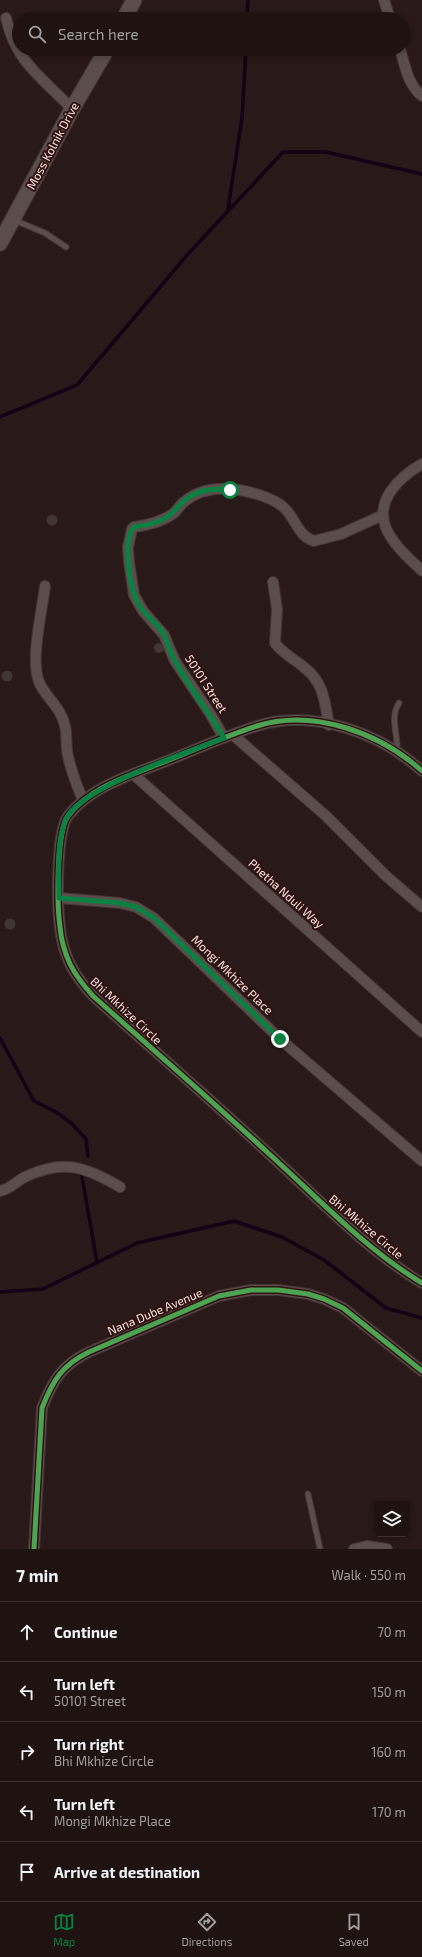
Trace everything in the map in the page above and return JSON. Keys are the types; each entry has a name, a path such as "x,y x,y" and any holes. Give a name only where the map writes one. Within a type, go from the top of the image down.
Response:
{"main road":[{"path":"128,12 134,0"},
{"name":"Moss Kolnik Drive","path":"1,240 72,109 103,56"}],"street":[{"path":"384,0 388,12"},
{"path":"6,18 9,32 12,38"},
{"path":"22,56 26,64 72,109"},
{"path":"402,56 410,81 415,90 422,96"},
{"path":"422,464 408,472 396,484 385,502 383,515 386,528 390,534 402,551 422,571"},
{"name":"50101 Street","path":"229,737 211,715 175,661 164,635 138,604 130,581 128,547 130,534 134,527 157,522 175,512 184,502 194,495 215,488 247,492 277,503 288,512 302,534 314,541 341,534 383,515"},
{"path":"274,582 277,609 275,643 280,650 307,670 317,680 322,689 329,724"},
{"path":"45,586 35,661 36,674 40,684 56,705 63,718 66,728 67,750 83,800"},
{"name":"Bhi Mkhize Circle","path":"422,771 397,753 366,735 329,724 286,721 258,725 133,774 83,800 67,818 59,848 60,927 64,948 70,964 81,983 93,996 267,1152 330,1211 377,1251 422,1283"},
{"path":"229,737 325,815 385,875 422,907"},
{"name":"Phetha Nduli Way","path":"133,774 422,1032"},
{"name":"Mongi Mkhize Place","path":"59,898 120,903 136,907 154,918 280,1039 422,1161"},
{"path":"0,1191 6,1190 26,1176 61,1167 76,1166 98,1174 120,1187"},
{"name":"Nana Dube Avenue","path":"34,1549 42,1408 49,1390 60,1371 72,1360 89,1352 219,1296 251,1290 278,1290 308,1294 324,1299 343,1308 422,1371"},
{"path":"354,1549 367,1546 387,1549"}],"lane":[{"path":"13,220 45,233 66,247"},
{"path":"397,753 398,735 394,720 399,703"},
{"path":"308,1494 320,1549"}],"building":[{"path":"50,515 54,515 56,516 56,524 50,525 47,522 47,518"},
{"path":"159,643 164,648 159,653 154,648"},
{"path":"5,671 9,671 11,672 11,680 5,681 2,678 2,674"},
{"path":"8,919 12,919 14,920 14,928 8,929 5,926 5,922"}],"waterway":[{"path":"247,12 248,0"},
{"path":"228,209 242,118 246,56"},
{"path":"0,417 77,385 188,254 283,152 326,152 422,174"},
{"path":"0,1038 34,1101 56,1112 71,1123 86,1139 88,1156"},
{"path":"81,1171 97,1262"},
{"path":"0,1292 43,1289 137,1243 234,1221 282,1237 324,1260 386,1308 422,1318"}],"cycle path":[{"path":"422,771 405,757 386,745 366,735 345,728 323,722 300,720 278,721 257,726 125,777 88,797 68,816 64,824 61,837 58,869 58,903 61,936 70,964 83,985 93,996 361,1238 380,1254 422,1283"},
{"path":"34,1549 42,1408 50,1389 65,1368 89,1352 219,1296 251,1290 278,1290 308,1294 324,1299 343,1308 422,1371"}],"route":[{"path":"230,490 215,488 205,490 184,502 167,518 146,526 134,527 130,534 128,547 130,581 138,604 164,635 175,661 211,715 224,738 133,774 83,800 67,818 59,848 59,898 92,899 120,903 136,907 154,918 211,975 280,1039"}]}
